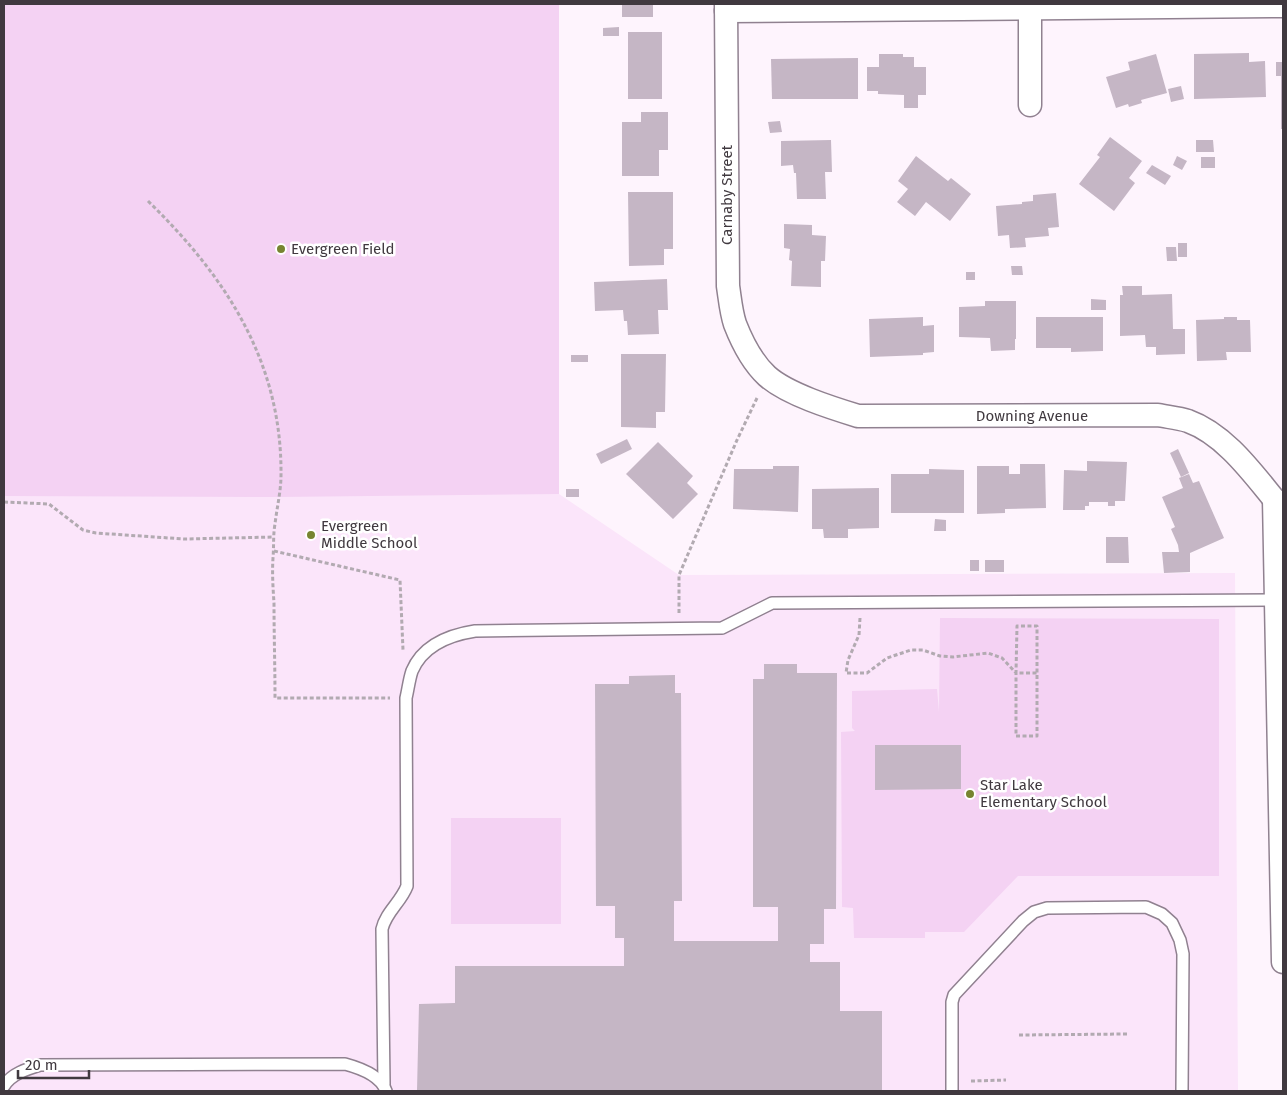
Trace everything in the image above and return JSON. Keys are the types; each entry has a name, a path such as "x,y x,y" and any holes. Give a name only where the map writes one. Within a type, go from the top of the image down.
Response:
{"street":[{"path":"726,7 1030,8 1283,6"},
{"name":"Carnaby Street","path":"726,7 728,286 735,324 753,360 767,377"},
{"path":"1030,8 1030,105"},
{"name":"Downing Avenue","path":"767,377 788,389 858,416 1158,415 1188,421 1209,432 1279,496"},
{"path":"1279,496 1277,600 1283,962"}],"lane":[{"path":"385,1087 382,929 384,920 405,893 407,886 406,698 412,672 420,656 439,641 458,633 475,631 722,628 772,603 1277,600"},
{"path":"952,1091 952,1002 954,994 1023,921 1034,912 1047,908 1146,907 1162,914 1172,923 1180,940 1183,954 1182,1091"},
{"path":"4,1086 7,1080 40,1065 345,1064 361,1068 385,1087"}],"path":[{"path":"148,201 176,228 217,278 234,305 258,354 267,380 274,410 281,459 281,477 274,537 275,698 406,698"},
{"path":"679,628 679,575 737,440 767,377"},
{"path":"4,502 49,504 83,530 96,533 184,539 274,537"},
{"path":"274,550 400,580 404,656 412,672"},
{"path":"860,603 860,635 848,660 846,674 867,673 887,658 911,650 923,650 940,656 952,657 988,653 1002,658 1016,673 1037,673"},
{"path":"1017,626 1037,626 1037,736 1016,736 1016,673 1017,626"},
{"path":"1019,1035 1127,1034"},
{"path":"971,1081 1006,1080"}],"shaded area":[{"name":"Evergreen Middle School","path":"4,4 559,4 559,494 679,575 1235,573 1238,1091 4,1091"},
{"name":"Evergreen Field","path":"4,4 559,4 559,494 279,497 4,496"},
{"path":"940,618 1219,619 1219,876 1018,876 964,932 925,932 925,938 854,938 853,908 842,907 841,732 855,731 852,728 852,691 937,689 939,712"},
{"path":"451,818 561,818 561,924 451,924"}],"building":[{"path":"622,4 653,4 653,17 622,17"},
{"path":"619,27 619,36 603,36 603,28"},
{"path":"628,32 662,32 662,99 628,99"},
{"path":"1249,53 1249,62 1265,61 1266,97 1194,99 1194,54"},
{"path":"879,54 903,54 903,57 914,57 914,67 926,67 926,95 918,95 918,108 904,108 904,95 878,94 878,91 867,91 867,67 879,67"},
{"path":"1156,54 1167,93 1141,100 1142,103 1129,107 1128,104 1116,108 1106,77 1130,70 1128,62"},
{"path":"858,58 858,99 772,99 771,59"},
{"path":"1276,62 1283,62 1283,129 1281,129 1281,76 1276,76"},
{"path":"1181,86 1184,99 1171,102 1168,89"},
{"path":"641,112 668,112 668,150 659,150 659,176 622,176 622,122 641,122"},
{"path":"780,121 782,132 770,133 768,122"},
{"path":"1110,137 1142,161 1129,178 1135,183 1114,211 1079,184 1100,157 1097,155"},
{"path":"831,140 832,172 825,172 826,199 797,199 796,173 794,173 793,165 781,166 781,141"},
{"path":"1196,140 1213,140 1214,152 1196,152"},
{"path":"916,156 948,181 951,178 971,194 950,221 926,202 915,216 897,202 908,189 898,181"},
{"path":"1177,156 1187,161 1182,170 1173,165"},
{"path":"1201,157 1215,157 1215,168 1201,168"},
{"path":"1152,165 1171,176 1165,185 1146,173"},
{"path":"628,192 673,192 673,249 664,249 664,265 629,266"},
{"path":"1056,193 1059,227 1048,228 1049,236 1025,238 1026,247 1010,248 1009,235 998,236 996,206 1022,204 1022,202 1033,201 1033,195"},
{"path":"784,224 812,225 812,235 826,236 825,261 821,261 821,287 791,286 792,261 789,260 790,249 784,248"},
{"path":"1178,243 1187,243 1187,257 1178,257"},
{"path":"1166,247 1176,247 1177,261 1167,261"},
{"path":"1011,266 1022,266 1023,275 1012,275"},
{"path":"966,272 975,272 975,280 966,280"},
{"path":"667,279 668,310 658,310 659,334 628,335 627,321 624,321 623,310 595,311 594,282"},
{"path":"1122,286 1142,286 1142,295 1172,294 1173,329 1185,329 1185,354 1156,355 1156,347 1146,347 1145,335 1120,336 1120,295 1123,295"},
{"path":"1091,299 1106,300 1106,310 1091,310"},
{"path":"985,301 1016,301 1015,350 991,351 990,338 959,337 959,307 985,306"},
{"path":"923,317 923,326 934,325 934,352 923,353 923,355 870,357 869,319"},
{"path":"1036,317 1103,317 1103,351 1071,352 1071,348 1036,348"},
{"path":"1224,317 1250,320 1251,352 1226,352 1227,360 1197,361 1196,320 1224,319"},
{"path":"621,354 666,354 665,412 656,412 656,428 621,427"},
{"path":"571,355 588,355 588,362 571,362"},
{"path":"627,439 632,449 601,464 596,454"},
{"path":"658,442 693,476 687,483 698,494 673,519 626,474"},
{"path":"1178,449 1189,473 1181,477 1170,453"},
{"path":"1087,461 1127,462 1125,501 1115,501 1115,506 1108,506 1108,502 1089,502 1089,506 1085,506 1085,510 1063,510 1064,470 1087,471"},
{"path":"1020,464 1045,464 1046,508 1005,509 1005,513 977,514 977,466 1009,466 1009,474 1020,474"},
{"path":"773,466 799,466 798,512 733,509 734,469 773,469"},
{"path":"929,469 964,470 964,513 891,513 891,474 929,474"},
{"path":"1189,474 1193,483 1199,481 1224,538 1190,553 1190,572 1164,573 1162,552 1179,552 1171,529 1175,527 1162,497 1183,488 1179,478"},
{"path":"879,488 879,528 848,529 848,538 824,538 823,529 812,529 812,489"},
{"path":"566,489 579,489 579,497 566,497"},
{"path":"935,519 946,520 946,531 934,531"},
{"path":"1106,537 1128,537 1129,563 1106,563"},
{"path":"970,560 979,560 979,571 970,571"},
{"path":"985,560 1004,560 1004,572 985,572"},
{"path":"764,664 797,664 797,673 837,673 836,909 824,909 824,944 810,944 810,962 840,962 840,1011 882,1011 882,1090 417,1091 419,1004 455,1003 455,966 624,966 624,938 615,938 615,906 596,906 595,684 629,684 629,676 675,675 675,693 681,693 682,901 674,901 674,941 778,941 778,907 753,907 753,679 764,679"},
{"path":"875,745 961,745 961,789 875,790"}],"place":[{"name":"Evergreen Field","path":"281,249"},
{"name":"Evergreen Middle School","path":"311,535"},
{"name":"Star Lake Elementary School","path":"970,794"}]}
